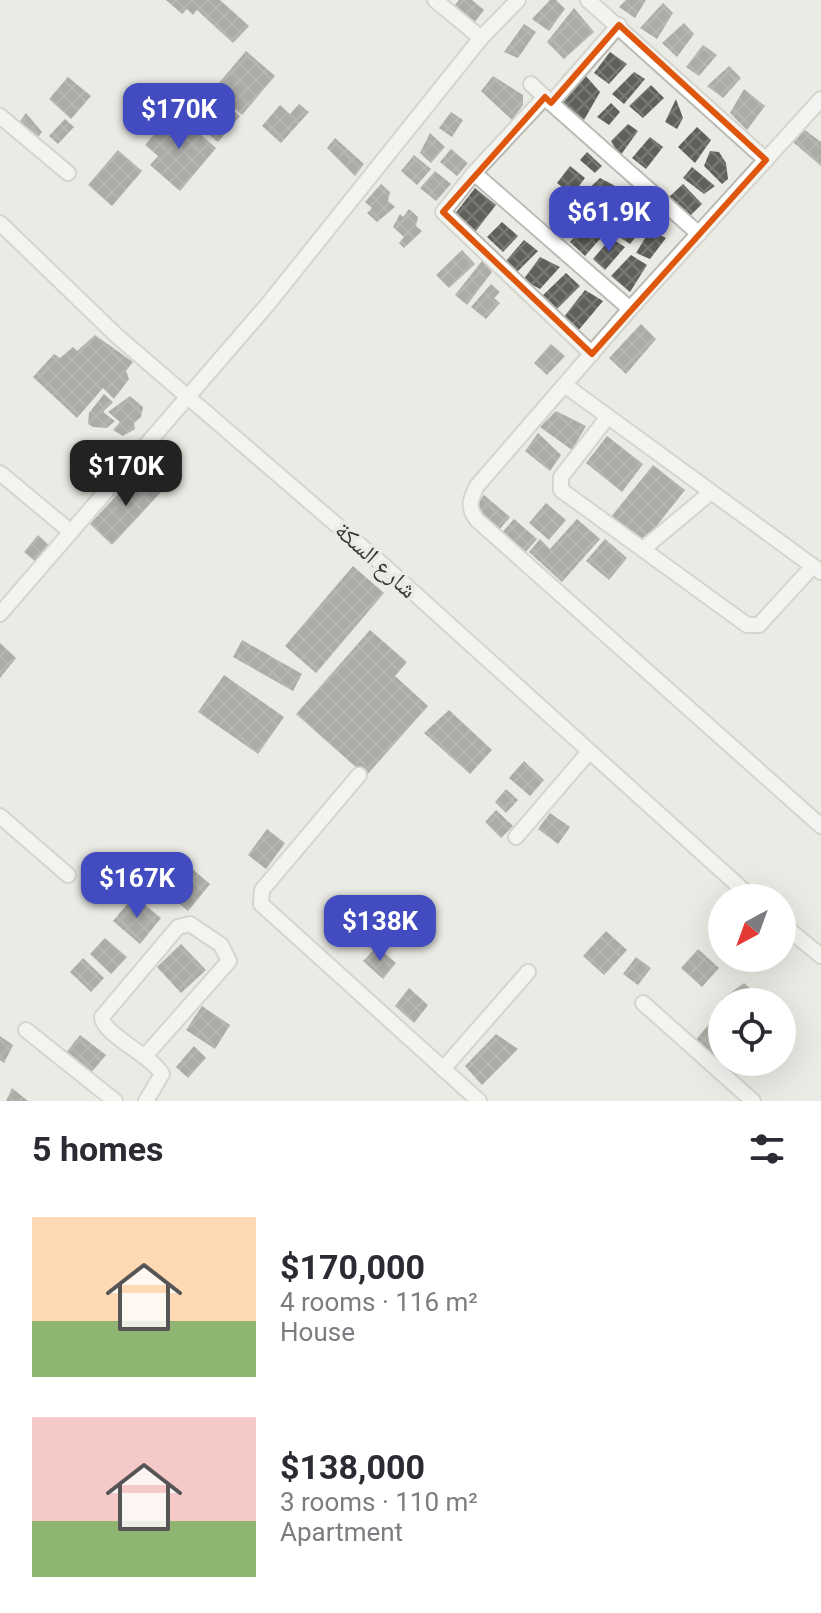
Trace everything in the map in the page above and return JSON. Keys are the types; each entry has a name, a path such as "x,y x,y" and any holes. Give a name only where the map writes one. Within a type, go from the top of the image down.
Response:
{"street":[{"path":"435,0 481,38"},
{"path":"0,614 189,397 377,172 481,38 518,0"},
{"path":"588,0 766,160"},
{"path":"592,354 445,217 445,208 474,173 619,25"},
{"path":"531,84 699,234"},
{"path":"821,99 630,309 477,486 470,500 470,511 821,826"},
{"path":"0,116 68,173"},
{"path":"474,173 630,309"},
{"name":"شارع السكة","path":"0,223 117,336 382,564 736,884"},
{"path":"566,386 817,569 765,623 753,627 558,485 607,418"},
{"path":"0,473 71,532"},
{"path":"643,549 710,493"},
{"path":"516,837 588,753"},
{"path":"359,775 262,890 261,904 479,1101"},
{"path":"0,816 68,875"},
{"path":"145,1056 229,961 221,945 190,924 178,927 102,1017 106,1028 145,1056 162,1074 146,1101"},
{"path":"796,935 821,956"},
{"path":"443,1069 528,972"},
{"path":"643,1003 753,1101"},
{"path":"26,1030 115,1101"}],"highlighted area":[{"path":"619,25 766,160 592,354 443,212 545,97 551,103"}],"building":[{"path":"166,0 220,0 249,26 233,43 197,10 193,15 187,9 182,14"},
{"path":"459,0 472,0 484,10 475,22 455,5"},
{"path":"550,0 556,0 565,9 549,31 532,19"},
{"path":"626,0 646,0 635,18 619,7"},
{"path":"663,3 673,13 657,39 640,28"},
{"path":"574,8 594,32 564,59 547,42"},
{"path":"684,23 694,34 677,57 662,43"},
{"path":"524,24 536,32 518,58 504,52"},
{"path":"703,45 717,55 699,76 686,67"},
{"path":"246,51 275,76 242,115 213,90"},
{"path":"610,52 627,64 609,84 594,73"},
{"path":"729,66 741,78 723,98 707,86"},
{"path":"634,72 645,79 624,104 612,94"},
{"path":"585,75 600,92 584,120 562,102"},
{"path":"493,76 523,95 523,105 512,120 481,91"},
{"path":"68,77 91,96 71,119 49,99"},
{"path":"651,85 664,98 643,118 629,106"},
{"path":"744,89 765,106 747,130 730,113"},
{"path":"211,91 240,116 218,142 189,118"},
{"path":"676,99 683,118 677,129 665,122"},
{"path":"611,103 620,112 609,125 597,117"},
{"path":"299,104 309,112 281,143 262,126 280,105 290,114"},
{"path":"173,111 216,148 180,191 150,165 158,156 145,145"},
{"path":"451,112 463,120 452,137 439,128"},
{"path":"26,113 42,132 36,140 18,124"},
{"path":"65,119 74,127 58,144 49,136"},
{"path":"628,124 638,131 620,156 611,141"},
{"path":"697,127 711,140 695,163 678,147"},
{"path":"805,130 821,142 821,166 793,142"},
{"path":"430,133 445,147 431,163 420,153"},
{"path":"650,137 663,147 646,169 632,158"},
{"path":"335,138 364,164 355,176 327,148"},
{"path":"451,149 468,163 457,176 440,162"},
{"path":"118,150 142,171 112,206 88,185"},
{"path":"710,151 719,152 726,163 728,179 722,184 704,166"},
{"path":"587,152 602,166 595,173 580,160"},
{"path":"414,155 431,169 417,185 401,171"},
{"path":"570,166 585,178 572,195 557,183"},
{"path":"692,167 715,186 704,194 683,178"},
{"path":"435,171 451,184 436,201 420,188"},
{"path":"600,178 619,188 590,215 576,201"},
{"path":"381,184 390,192 388,201 395,207 377,222 367,213 372,208 365,202"},
{"path":"683,184 702,204 690,216 669,197"},
{"path":"475,188 496,205 475,232 454,215"},
{"path":"615,197 629,206 610,229 596,214"},
{"path":"574,201 587,214 567,237 553,225"},
{"path":"409,209 418,217 416,226 422,231 404,248 399,243 404,237 393,227 400,214 403,217"},
{"path":"635,211 650,219 630,244 616,235"},
{"path":"591,219 606,232 585,256 570,242"},
{"path":"502,222 518,236 503,252 487,237"},
{"path":"650,230 666,238 650,259 636,253"},
{"path":"611,238 625,247 605,270 593,259"},
{"path":"524,240 538,251 517,272 505,262"},
{"path":"462,250 475,264 449,288 436,275"},
{"path":"631,255 647,265 630,292 611,276"},
{"path":"540,257 560,267 540,289 523,280"},
{"path":"482,261 492,272 467,305 455,295"},
{"path":"566,273 580,286 555,311 540,298"},
{"path":"491,284 500,292 494,298 500,303 486,319 471,307"},
{"path":"585,290 603,301 577,332 563,318"},
{"path":"641,324 656,339 626,374 609,358"},
{"path":"95,335 133,362 126,371 129,379 114,399 103,388 77,418 33,377 54,354 60,358 73,347 77,351"},
{"path":"551,344 565,356 547,375 534,363"},
{"path":"104,394 113,402 103,412 115,421 107,428 93,427 88,424 89,413"},
{"path":"130,396 143,407 141,417 134,423 135,429 123,436 113,430 120,422 108,412"},
{"path":"556,411 586,426 572,450 540,427"},
{"path":"538,433 561,455 550,471 525,451"},
{"path":"607,436 643,464 622,492 586,463"},
{"path":"653,465 685,490 643,543 611,517"},
{"path":"140,470 162,491 112,545 90,524"},
{"path":"484,495 510,517 499,530 476,510"},
{"path":"546,503 566,520 549,540 529,523"},
{"path":"514,519 537,539 523,555 500,535"},
{"path":"577,519 600,539 562,582 529,552 540,539 550,549"},
{"path":"38,535 50,546 36,562 24,552"},
{"path":"605,539 627,558 609,580 586,561"},
{"path":"353,566 384,593 316,673 285,646"},
{"path":"370,630 407,662 395,676 428,706 366,776 296,714"},
{"path":"242,640 302,674 293,691 233,657"},
{"path":"0,643 16,658 0,678"},
{"path":"224,675 284,717 258,754 198,712"},
{"path":"449,710 492,750 470,774 424,733"},
{"path":"524,761 544,780 530,796 509,778"},
{"path":"506,789 518,800 506,813 495,802"},
{"path":"496,810 513,826 501,838 485,822"},
{"path":"550,813 570,827 558,844 538,829"},
{"path":"267,829 285,843 266,869 248,855"},
{"path":"190,867 210,884 188,911 167,893"},
{"path":"134,896 161,918 140,944 113,921"},
{"path":"606,931 627,950 604,975 583,956"},
{"path":"105,938 127,957 111,974 90,954"},
{"path":"181,944 206,970 181,993 157,967"},
{"path":"377,947 396,963 383,979 363,961"},
{"path":"698,949 708,958 708,972 715,972 702,987 681,968"},
{"path":"636,957 651,968 638,985 623,974"},
{"path":"83,958 104,978 91,992 70,972"},
{"path":"409,988 428,1005 414,1023 395,1006"},
{"path":"202,1006 230,1025 215,1049 186,1030"},
{"path":"708,1025 708,1054 694,1042"},
{"path":"496,1034 518,1049 482,1085 465,1066"},
{"path":"80,1035 106,1055 90,1074 65,1054"},
{"path":"0,1036 13,1045 4,1063 0,1060"},
{"path":"194,1046 206,1058 188,1078 176,1067"},
{"path":"12,1088 28,1101 6,1101"}]}
